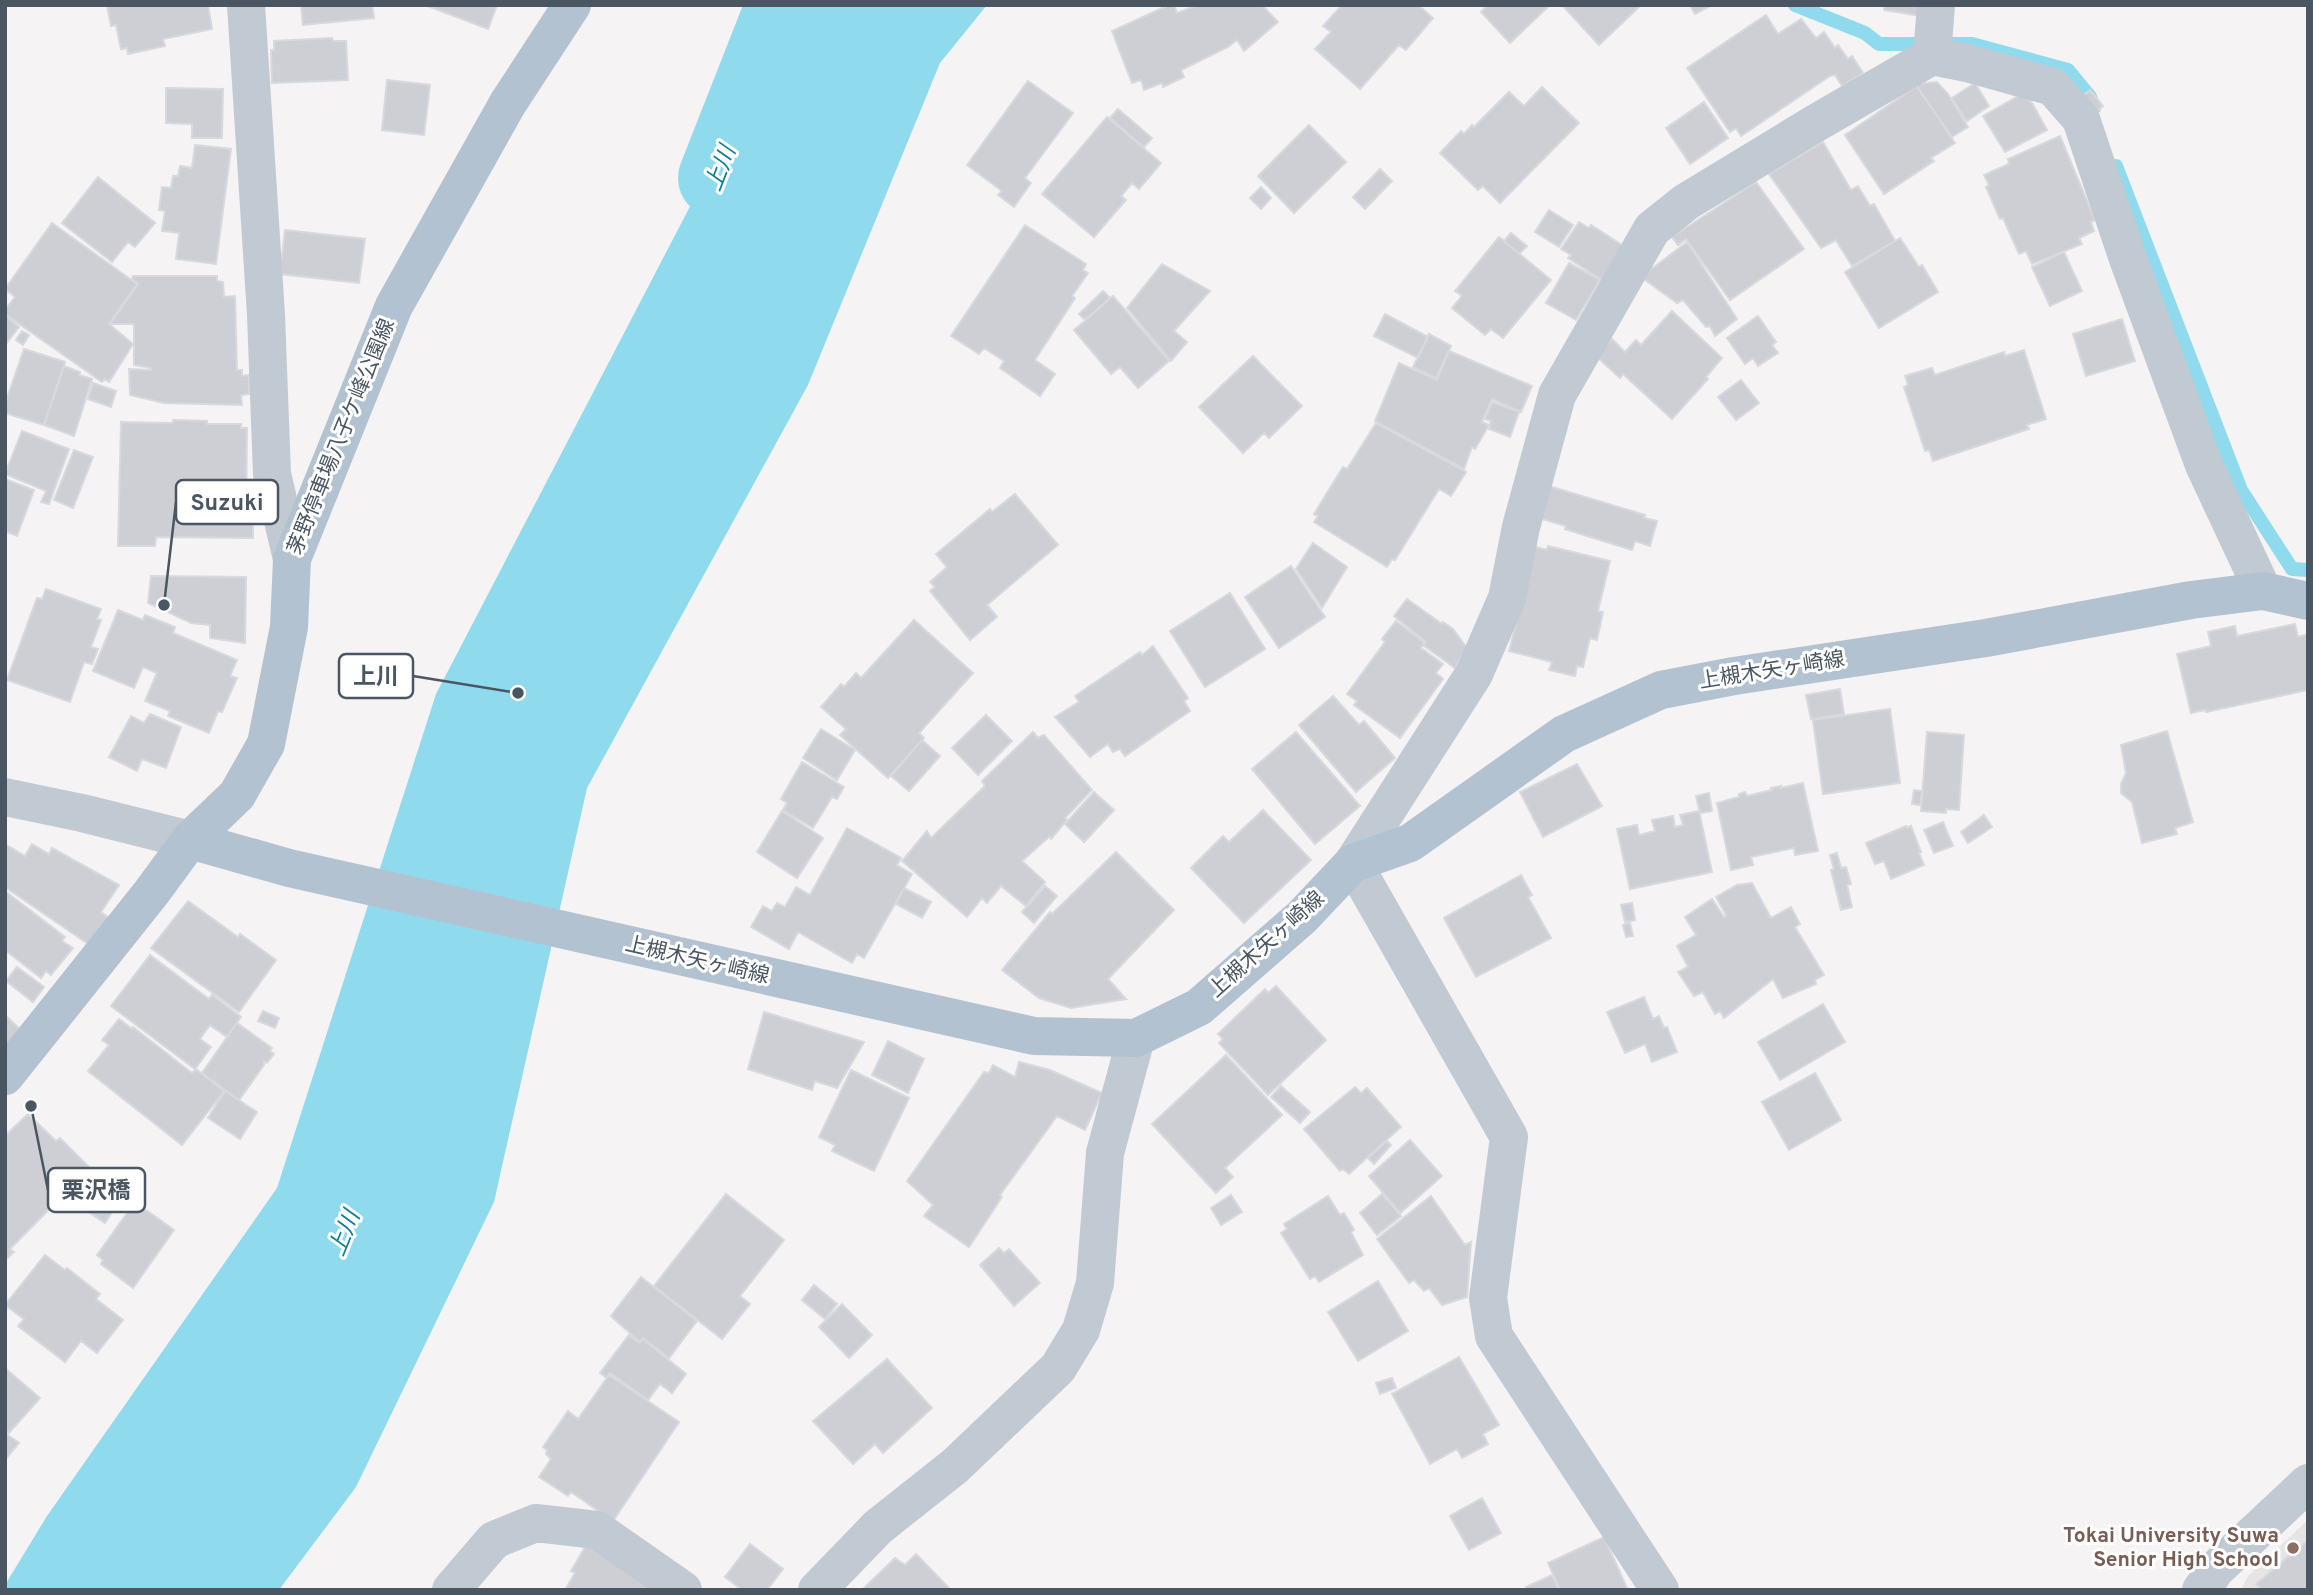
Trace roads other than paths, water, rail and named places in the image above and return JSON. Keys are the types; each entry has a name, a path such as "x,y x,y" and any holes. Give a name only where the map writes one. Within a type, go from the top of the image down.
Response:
{"main road":[{"name":"茅野停車場八子ケ峰公園線","path":"5,1076 190,840 237,795 266,744 289,626 292,559 394,306 508,103 572,5"},
{"name":"上槻木矢ヶ崎線","path":"190,840 289,868 1034,1036 1136,1038 1199,1007 1302,917 1353,863 1410,843 1564,734 1661,690 1734,676 1986,638 2191,600 2263,591 2308,601"}],"street":[{"path":"246,5 266,316 272,474 292,559"},
{"path":"1932,54 1935,9"},
{"path":"1660,1590 1494,1336 1488,1298 1509,1137 1353,863 1474,674 1507,598 1521,527 1557,395 1652,229 1686,202 1932,54 2053,87 2081,119 2128,259 2204,466 2263,591"},
{"path":"5,797 190,840"},
{"path":"817,1590 878,1527 955,1466 1058,1368 1081,1330 1095,1283 1105,1153 1136,1038"},
{"path":"2201,1590 2216,1569 2308,1483"},
{"path":"451,1590 494,1540 536,1523 597,1530 683,1590"}],"water":[{"path":"795,5 987,5 940,63 808,385 587,788 494,1202 356,1487 279,1590 5,1590 5,1585 47,1516 277,1188 436,694"}],"waterway":[{"name":"上川","path":"718,178 786,5"},
{"name":"上川","path":"784,8 789,5"},
{"path":"1795,5 1865,33 1879,44 1932,44"},
{"path":"1952,44 1972,44 2068,70 2090,97 2094,108"},
{"path":"2116,166 2241,490 2292,569 2308,570"}],"place":[{"name":"Suzuki","path":"164,605"},
{"name":"上川","path":"518,693"},
{"name":"栗沢橋","path":"31,1106"},
{"name":"Tokai University Suwa Senior High School","path":"2293,1548"}]}
